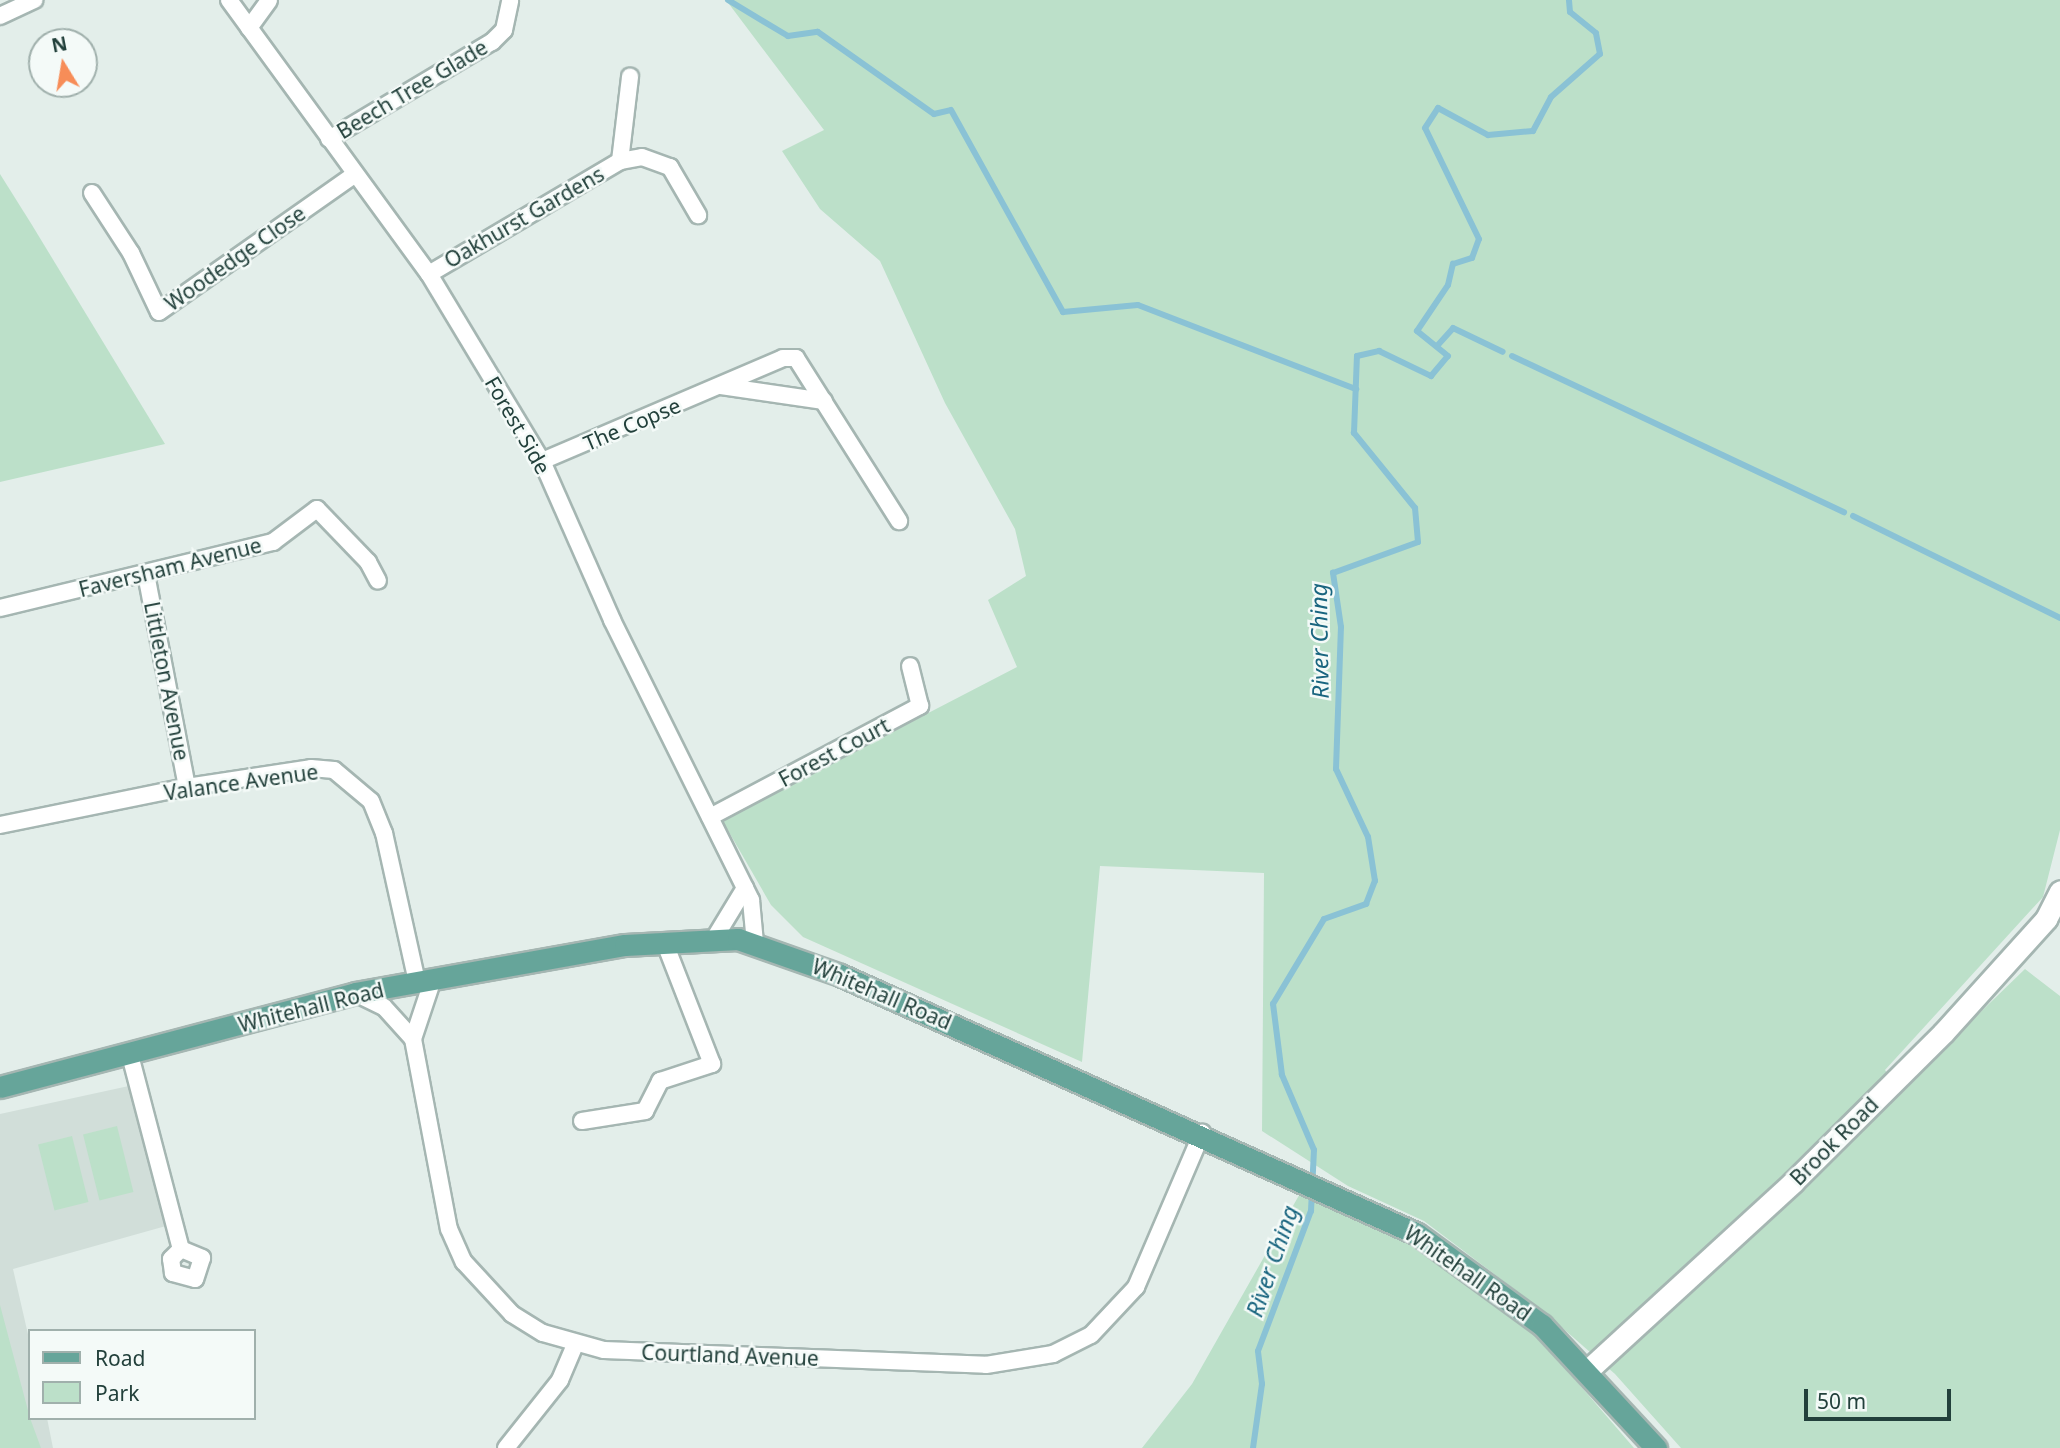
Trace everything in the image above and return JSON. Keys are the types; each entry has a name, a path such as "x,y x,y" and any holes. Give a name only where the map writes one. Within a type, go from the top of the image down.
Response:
{"main road":[{"name":"Whitehall Road","path":"0,1087 130,1055 355,993 664,941 714,939 755,943 1202,1133 1417,1234 1542,1325 1656,1448"}],"street":[{"name":"Forest Side","path":"229,0 354,175 429,274 542,461 612,620 745,888 755,943"},
{"path":"249,28 269,0"},
{"name":"Beech Tree Glade","path":"329,139 492,42 504,30 510,1"},
{"path":"0,16 25,2"},
{"name":"Oakhurst Gardens","path":"620,161 630,77"},
{"name":"Oakhurst Gardens","path":"429,274 620,161 642,157 670,167 698,215"},
{"name":"Woodedge Close","path":"92,193 131,253 159,312 354,175"},
{"name":"The Copse","path":"542,461 721,386 796,358 899,521"},
{"path":"721,386 824,401"},
{"name":"Faversham Avenue","path":"0,608 273,542 317,509 368,562 379,582"},
{"name":"Littleton Avenue","path":"146,574 187,787"},
{"name":"Forest Court","path":"710,817 920,706 910,666"},
{"name":"Valance Avenue","path":"0,825 187,787 311,768 334,771 358,784 384,833 425,980"},
{"path":"714,939 745,888"},
{"name":"Brook Road","path":"1587,1371 1793,1182 1943,1033 2046,919 2060,891"},
{"path":"582,1121 645,1111 660,1081 712,1064 664,941"},
{"path":"413,1038 425,980"},
{"path":"355,993 384,1007 413,1038"},
{"name":"Courtland Avenue","path":"413,1038 449,1229 464,1262 512,1314 575,1345 986,1365 1053,1354 1091,1335 1136,1287 1202,1133"},
{"path":"130,1055 181,1249"},
{"path":"506,1448 546,1401 575,1345"}],"shaded area":[{"path":"138,1084 173,1224 13,1269 28,1334 28,1420 47,1420 53,1448 0,1448 0,1114"}],"green space":[{"path":"726,0 2060,0 2060,830 2043,897 1885,1070 1900,1090 2025,969 2060,996 2060,1448 1681,1448 1615,1374 1542,1310 1424,1221 1348,1186 1262,1131 1264,873 1100,866 1082,1062 803,937 771,905 722,820 1017,667 988,600 1026,576 1015,529 945,403 880,261 820,209 782,151 824,130"},
{"path":"0,174 32,225 165,444 0,482"},
{"path":"117,1126 133,1192 99,1200 83,1134"},
{"path":"72,1136 88,1202 54,1210 38,1144"},
{"path":"1302,1190 1399,1231 1528,1325 1634,1448 1142,1448 1192,1384"},
{"path":"0,1305 28,1410 28,1420 31,1420 41,1448 0,1448"}],"waterway":[{"path":"728,0 788,36 818,32 934,114 951,110 1063,312 1138,305 1356,389"},
{"name":"River Ching","path":"1253,1448 1262,1384 1258,1351 1311,1211 1314,1150 1282,1075 1273,1004 1324,919 1366,904 1375,881 1368,837 1336,769 1341,627 1333,573 1418,542 1415,508 1354,433 1357,356 1379,351 1431,376 1448,356 1417,331 1448,285 1453,264 1472,258 1479,239 1425,128 1438,108 1488,135 1533,131 1551,97 1600,54 1596,33 1570,12 1569,0"},
{"path":"1437,346 1453,328 1503,352"},
{"path":"1512,356 1844,512"},
{"path":"1853,516 2060,618"}]}
